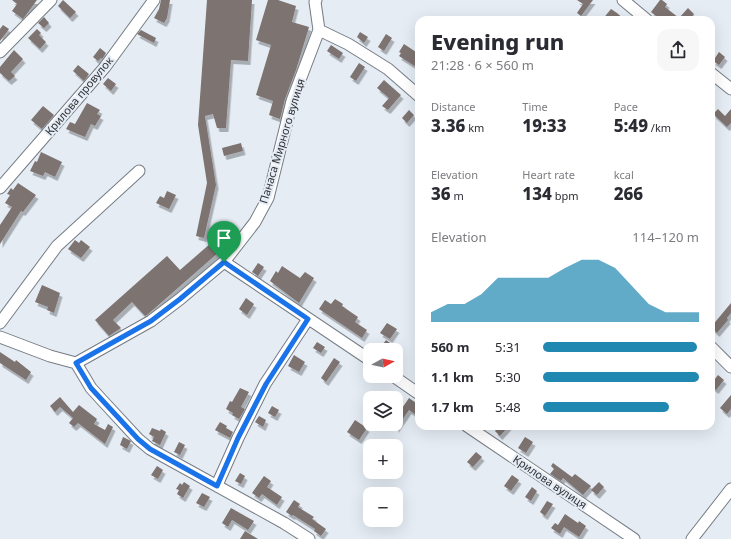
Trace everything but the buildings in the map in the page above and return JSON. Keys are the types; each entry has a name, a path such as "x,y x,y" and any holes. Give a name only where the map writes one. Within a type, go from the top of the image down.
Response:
{"street":[{"path":"0,52 51,0"},
{"name":"Крилова провулок","path":"0,188 105,67 154,0"},
{"name":"Панаса Мирного вулиця","path":"76,363 151,321 180,299 224,262 255,222 268,198 292,102 319,30 316,0"},
{"path":"623,0 642,16"},
{"path":"319,30 348,44 388,69 415,93"},
{"path":"715,76 731,89"},
{"path":"0,323 57,246 139,171"},
{"path":"224,262 363,355"},
{"path":"217,486 238,438 266,384 308,319"},
{"path":"0,337 50,356 76,363 91,388 138,439 150,449 284,523 309,539"},
{"path":"715,351 731,367"},
{"path":"403,383 415,391"},
{"name":"Крилова вулиця","path":"473,430 634,539"},
{"path":"692,539 731,489"}],"route":[{"path":"224,262 308,319 266,384 238,438 217,486 150,449 138,439 91,388 76,363 151,321 224,262"}]}
